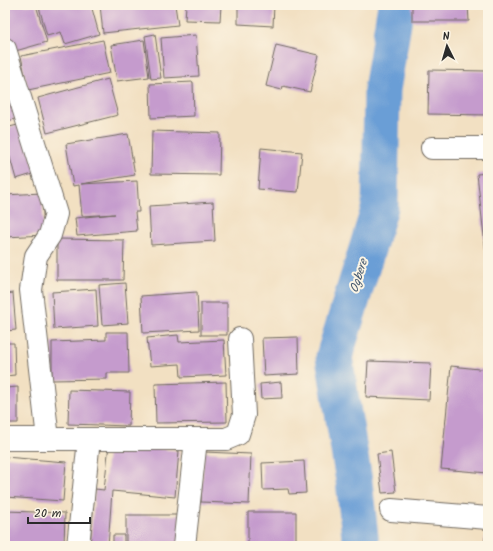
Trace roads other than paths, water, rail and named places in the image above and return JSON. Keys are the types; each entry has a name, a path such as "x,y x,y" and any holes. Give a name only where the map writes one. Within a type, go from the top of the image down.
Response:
{"street":[{"path":"5,49 56,214 50,235 36,256 30,290 48,439"},
{"path":"432,148 488,148"},
{"path":"5,439 196,440 226,439 238,434 244,415 240,339"},
{"path":"78,546 89,439"},
{"path":"184,546 196,440"},
{"path":"391,510 488,518"}],"waterway":[{"name":"Ogbere","path":"361,546 354,481 334,357 380,207 382,90 396,5"}]}
